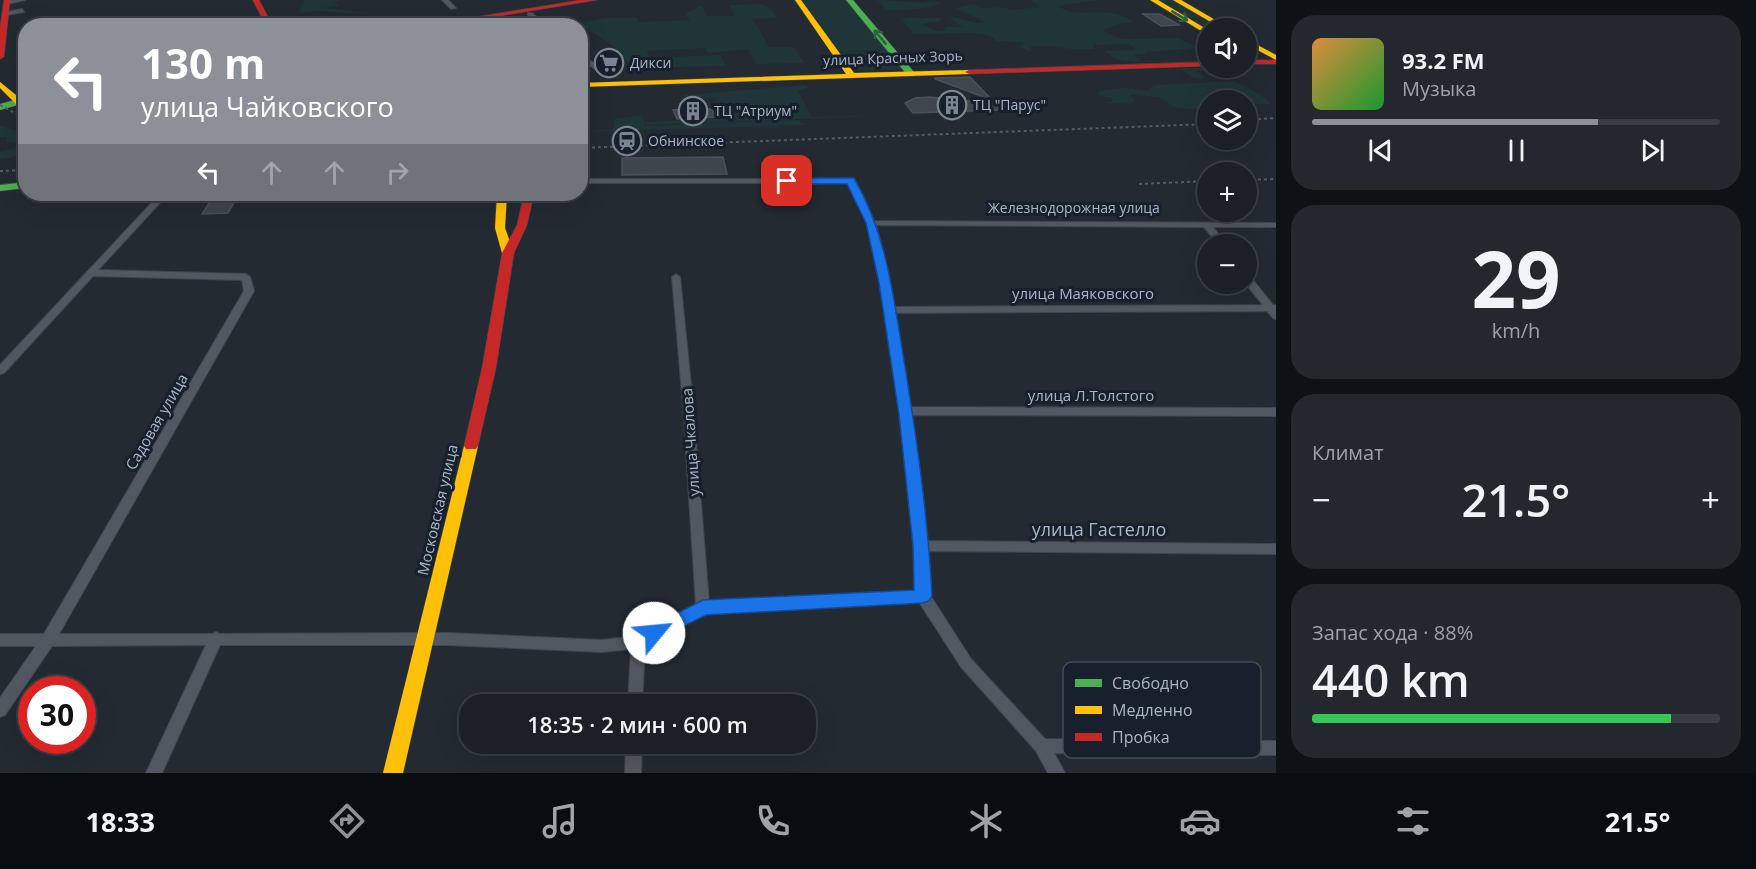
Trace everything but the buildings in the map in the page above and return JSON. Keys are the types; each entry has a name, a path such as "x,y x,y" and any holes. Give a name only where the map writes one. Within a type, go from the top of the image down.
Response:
{"street":[{"path":"6,5 22,0"},
{"path":"256,0 269,18"},
{"path":"445,0 453,8"},
{"path":"475,18 594,0"},
{"path":"798,0 852,76"},
{"path":"849,0 911,74"},
{"path":"1153,0 1197,26"},
{"path":"1176,0 1208,18"},
{"path":"6,5 22,11"},
{"path":"0,57 6,5"},
{"path":"530,14 535,18"},
{"path":"1257,48 1276,60"},
{"path":"1257,60 1276,60"},
{"path":"588,61 598,69"},
{"name":"улица Красных Зорь","path":"588,85 1197,64"},
{"path":"0,84 18,100"},
{"path":"0,107 18,105"},
{"path":"588,181 851,181 871,223 889,310 905,411 921,546 923,596 966,663 1041,746 1058,773"},
{"path":"0,188 18,186"},
{"path":"0,371 158,201"},
{"name":"Московская улица","path":"502,201 501,236 508,253"},
{"name":"Московская улица","path":"393,773 489,368 508,253 519,238 528,201"},
{"path":"500,222 514,224 525,219"},
{"name":"Железнодорожная улица","path":"871,223 1276,225"},
{"path":"1207,225 1214,234"},
{"name":"Садовая улица","path":"0,710 48,640 249,291 246,277 91,273"},
{"name":"улица Чкалова","path":"676,277 703,608"},
{"path":"1257,290 1274,310"},
{"name":"улица Маяковского","path":"889,310 1274,310"},
{"name":"улица Л.Толстого","path":"905,411 1276,412"},
{"name":"улица Гастелло","path":"921,546 1276,549"},
{"path":"0,640 424,639 602,646 638,642 703,608 923,596"},
{"path":"154,773 216,638"},
{"path":"636,694 638,642"},
{"path":"1041,746 1063,746"},
{"path":"1261,748 1276,748"},
{"path":"633,773 634,754"}],"green space":[{"path":"304,0 342,0 335,1 338,6 325,8 374,14 317,11 302,13 299,11"},
{"path":"802,0 845,0 903,69 854,71"},
{"path":"877,0 940,2 930,7 886,10"},
{"path":"1030,0 1098,0 1058,6 1075,12 1112,13 1133,22 1103,30 1113,36 1124,39 1179,38 1197,48 1146,52 1147,54 1134,55 1142,62 1131,62 1117,59 1105,51 1137,50 1129,44 1093,45 1094,49 1041,46 1029,48 1034,52 1019,47 1024,44 1021,42 996,41 991,36 973,33 914,34 902,20 940,18 940,21 922,24 935,31 943,31 946,27 963,27 949,18 954,17 975,23 985,22 955,8 973,4 981,8 1001,7 1011,10 1040,7"},
{"path":"1159,0 1173,0 1204,18 1197,18 1197,23"},
{"path":"761,4 771,9 777,18 753,19 769,47 794,47 804,63 756,64 748,49 708,53 705,48 647,51 649,58 720,55 726,66 637,68 620,56 624,54 588,29 588,21 606,18 637,17 639,22 690,20 685,14 702,5 707,16 734,16 730,5"},
{"path":"1180,68 1197,68 1197,78 1204,78 1201,80 1190,76"},
{"path":"1234,81 1252,90 1197,90 1197,109 1174,107 1162,98 1133,94 1130,95 1135,100 1132,104 1105,103 1113,101 1111,98 1099,95 1099,91 1123,88 1147,91 1155,85"},
{"path":"806,85 808,88 798,91 812,117 900,115 646,125 646,122 731,118 725,104 717,99 695,98 687,101 683,95"},
{"path":"1257,92 1258,93 1272,104 1257,104"},
{"path":"642,115 646,126 798,120 805,125 588,132 613,129 614,119"},
{"path":"0,125 18,131 18,144 7,142 7,137 0,137"},
{"path":"18,145 18,154 11,158 0,159 0,152"}],"railway":[{"path":"0,105 18,115"},
{"path":"1257,119 1276,118"},
{"path":"588,148 1197,124"},
{"path":"0,171 18,170"},
{"path":"1257,180 1276,179"},
{"path":"1139,184 1197,181"}],"traffic: fast":[{"path":"849,0 911,74"},
{"path":"0,107 18,102"},
{"path":"0,188 18,186"}],"traffic: slow":[{"path":"798,0 852,76"},
{"path":"1153,0 1197,26"},
{"path":"1176,0 1208,18"},
{"path":"1257,47 1276,58"},
{"path":"588,85 969,72"},
{"path":"0,84 18,101"},
{"path":"502,201 500,228 508,253"},
{"path":"393,773 471,446"}],"traffic: jam":[{"path":"0,57 7,0"},
{"path":"256,0 266,18"},
{"path":"475,18 594,0"},
{"path":"1257,62 1276,62"},
{"path":"969,72 1197,64"},
{"path":"471,446 489,368 508,253 522,225 527,201"}],"place":[{"name":"Дикси","path":"609,63"},
{"name":"ТЦ \"Парус\"","path":"952,105"},
{"name":"ТЦ \"Атриум\"","path":"693,111"},
{"name":"Обнинское","path":"627,141"}],"route":[{"path":"654,633 703,608 923,596 921,546 906,415 885,283 871,223 851,181 787,181"}]}
